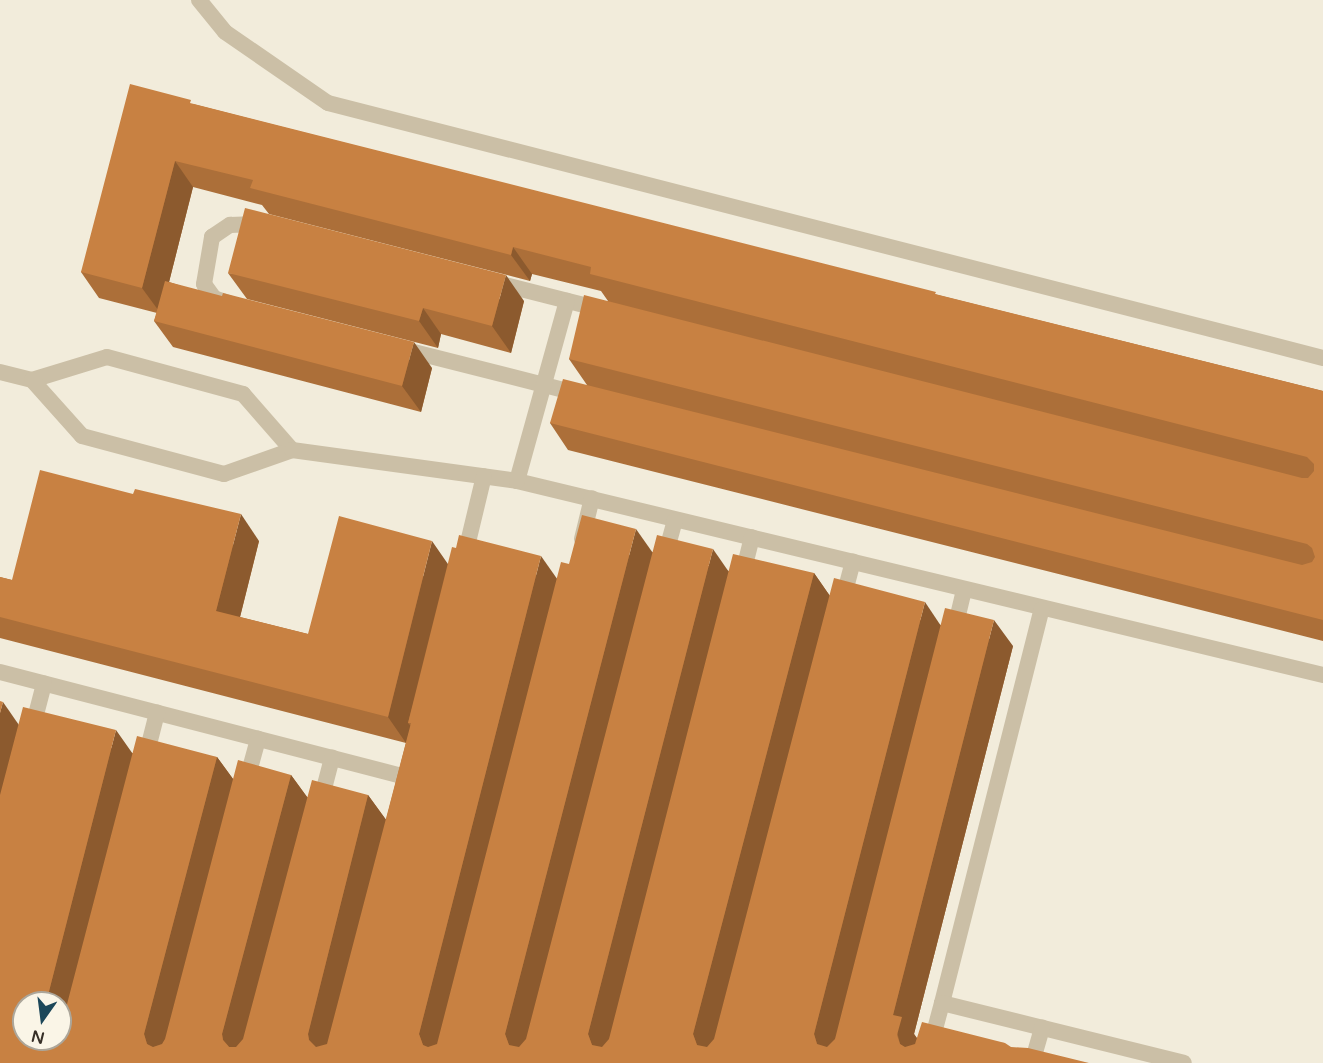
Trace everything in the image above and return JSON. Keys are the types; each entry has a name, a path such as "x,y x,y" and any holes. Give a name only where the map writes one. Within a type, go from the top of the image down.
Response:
{"lane":[{"path":"199,0 225,32 328,103 1323,358"},
{"path":"249,310 214,298 204,284 212,237 230,225 264,224 275,227"},
{"path":"477,278 626,316"},
{"path":"517,481 567,301"},
{"path":"385,345 591,397"},
{"path":"0,372 32,380 107,357 243,394 292,450"},
{"path":"32,380 82,436 224,474 292,450 517,481 1323,675"},
{"path":"459,580 484,476"},
{"path":"578,556 592,498"},
{"path":"660,578 675,520"},
{"path":"737,594 752,537"},
{"path":"838,618 853,561"},
{"path":"950,648 964,590"},
{"path":"926,1063 1042,609"},
{"path":"0,672 410,778"},
{"path":"26,750 44,684"},
{"path":"140,780 157,713"},
{"path":"243,796 258,739"},
{"path":"314,826 332,758"},
{"path":"942,1003 1042,1028 1142,1058 1184,1063"},
{"path":"1032,1063 1042,1028"}],"building":[{"path":"130,84 191,100 190,103 1323,391 1323,620 550,423 563,379 1302,565 1312,562 1315,557 1312,548 1307,544 569,359 584,295 1302,478 1308,478 1314,471 1314,464 1307,457 590,274 591,267 513,247 511,255 250,188 253,180 175,161 142,288 81,272"},
{"path":"245,208 506,275 492,326 423,308 419,321 228,273"},
{"path":"165,281 222,296 223,293 414,342 402,386 154,321"},
{"path":"40,470 133,494 135,489 241,514 216,611 308,634 339,516 432,541 388,717 0,617 0,577 12,580"},
{"path":"582,515 636,529 505,1034 509,1045 519,1047 526,1039 657,535 713,549 588,1034 592,1045 602,1047 609,1039 733,554 814,573 693,1034 697,1045 707,1047 714,1039 834,578 925,602 814,1034 817,1044 827,1047 835,1039 945,608 994,620 893,1015 902,1017 897,1035 900,1044 905,1047 915,1044 922,1022 1005,1043 1011,1047 1028,1048 1089,1063 0,1063 0,795 23,707 116,730 49,991 12,991 12,1051 72,1051 70,991 137,736 217,757 144,1034 147,1044 153,1047 162,1044 165,1039 238,760 291,775 222,1034 223,1040 229,1047 236,1047 243,1039 312,780 368,795 308,1034 309,1040 316,1047 327,1044 411,723 408,723 452,547 456,548 459,535 541,556 419,1034 423,1045 428,1047 437,1044 561,562 569,564"}]}
